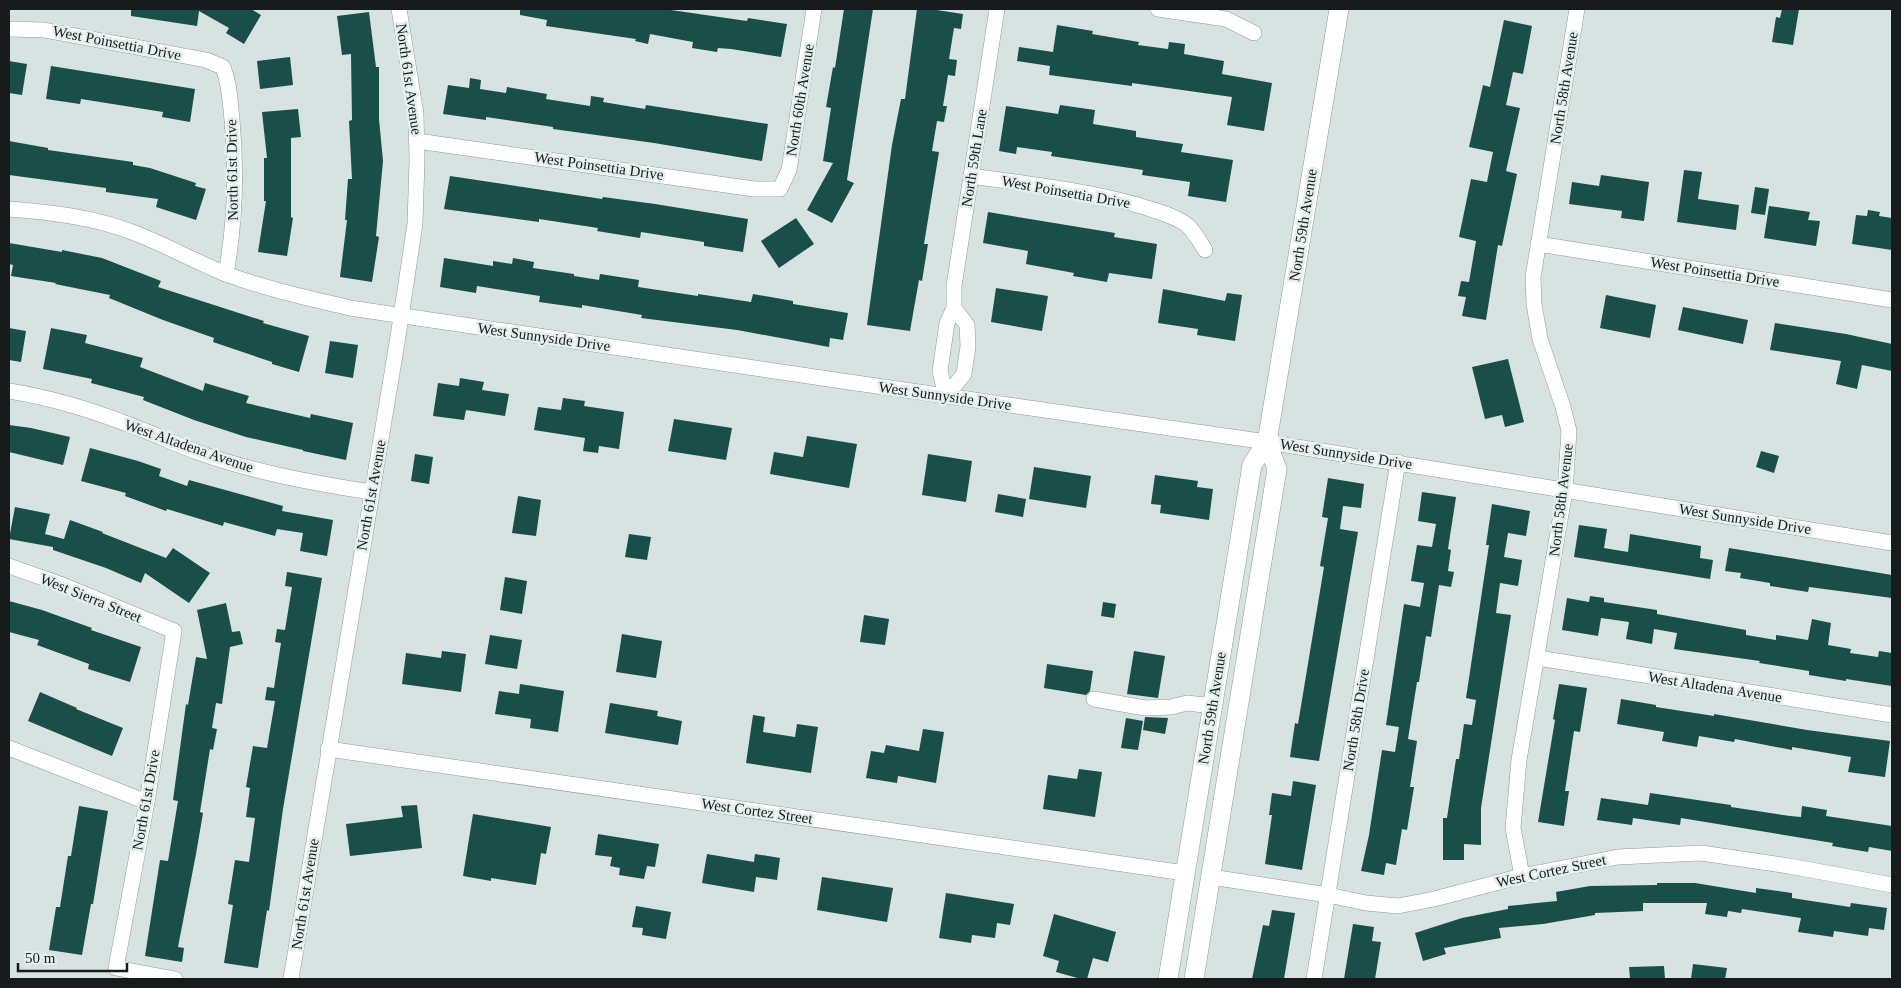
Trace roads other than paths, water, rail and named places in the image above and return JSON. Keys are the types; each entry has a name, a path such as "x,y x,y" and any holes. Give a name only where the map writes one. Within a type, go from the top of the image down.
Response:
{"main road":[{"name":"North 59th Avenue","path":"1168,979 1252,465 1267,442 1338,9"},
{"name":"North 59th Avenue","path":"1194,979 1277,469 1267,442"}],"street":[{"name":"North 61st Avenue","path":"291,979 415,224 416,114 399,9"},
{"name":"North 60th Avenue","path":"780,189 789,170 814,9"},
{"name":"North 59th Lane","path":"946,396 940,372 947,324 954,308 954,286 998,9"},
{"path":"1158,9 1226,19 1254,33"},
{"name":"North 58th Avenue","path":"1522,876 1513,828 1519,760 1538,658 1565,491 1569,432 1540,339 1534,304 1533,277 1577,9"},
{"name":"West Poinsettia Drive","path":"9,29 44,30 206,60 223,67"},
{"name":"North 61st Drive","path":"223,67 228,82 234,139 235,173 234,219 226,274"},
{"name":"West Poinsettia Drive","path":"417,141 754,189 780,189"},
{"name":"West Poinsettia Drive","path":"971,176 1082,192 1117,199 1157,211 1172,216 1188,226 1206,250"},
{"name":"West Sunnyside Drive","path":"9,209 45,212 130,231 226,274 350,308 1267,442 1892,543"},
{"name":"West Poinsettia Drive","path":"1538,244 1892,300"},
{"path":"946,396 964,374 968,337 968,325 954,308"},
{"path":"946,333 968,337"},
{"name":"West Altadena Avenue","path":"9,390 37,395 83,409 140,429 194,452 236,466 371,492"},
{"name":"North 58th Drive","path":"1314,979 1398,462"},
{"name":"West Sierra Street","path":"9,566 60,584 174,631"},
{"name":"North 61st Drive","path":"174,631 147,802 116,968 174,979"},
{"name":"West Altadena Avenue","path":"1538,658 1892,715"},
{"path":"1094,699 1145,708 1171,708 1187,703 1213,706"},
{"path":"9,748 147,802"},
{"name":"West Cortez Street","path":"328,749 1186,873"},
{"name":"West Cortez Street","path":"1211,877 1328,895 1366,903 1398,906 1434,899 1522,876 1618,857 1701,853 1788,866 1892,885"}]}
